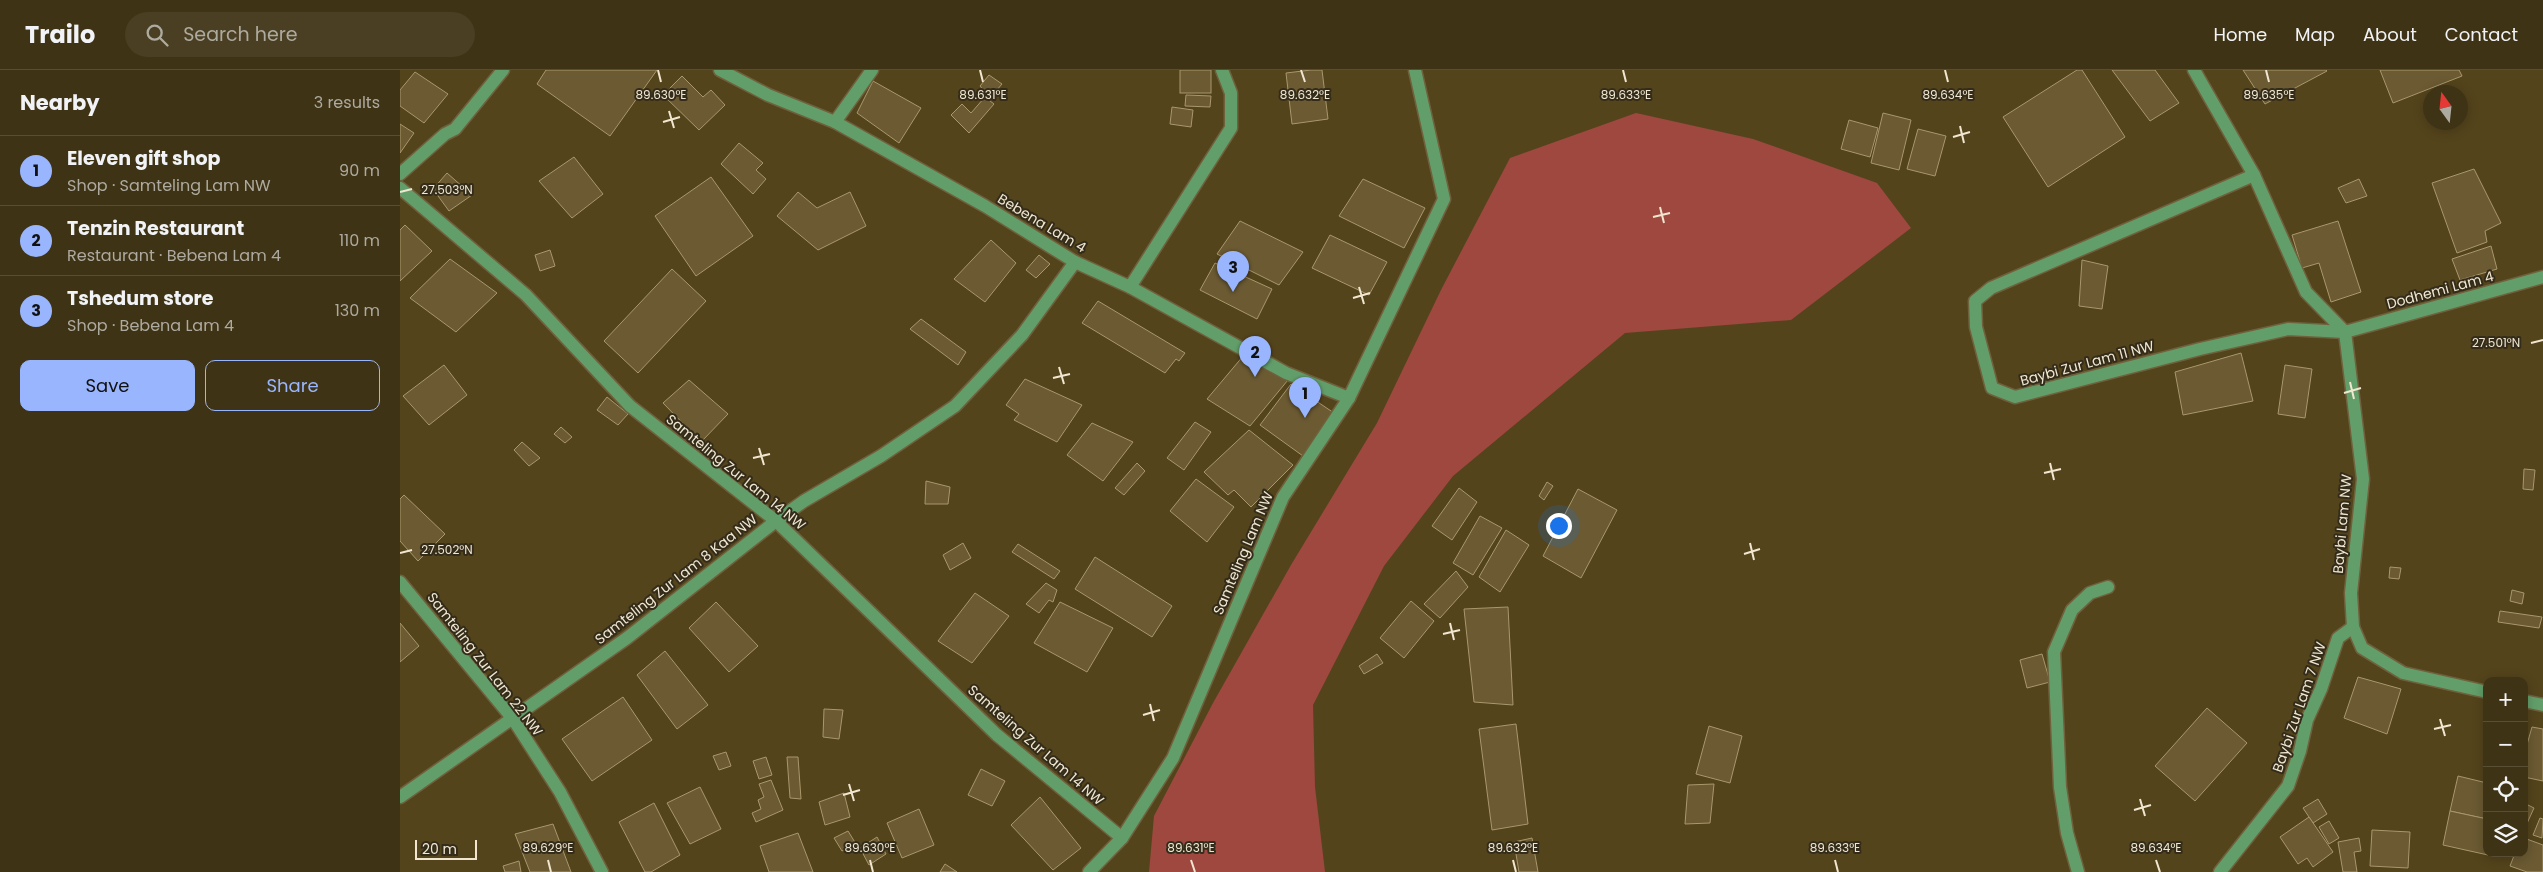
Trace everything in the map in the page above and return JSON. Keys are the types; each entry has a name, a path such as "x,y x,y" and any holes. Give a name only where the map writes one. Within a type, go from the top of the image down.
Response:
{"street":[{"path":"400,174 445,134 456,129 503,70"},
{"name":"Bebena Lam 4","path":"720,70 768,96 835,122 985,206 1075,262 1130,287 1286,373 1349,398"},
{"path":"835,122 872,70"},
{"path":"1130,287 1231,128 1231,93 1222,70"},
{"name":"Samteling Lam NW","path":"1089,872 1122,838 1173,758 1282,497 1349,398 1444,199 1415,70"},
{"path":"2194,70 2254,175 2306,292 2345,332"},
{"name":"Baybi Zur Lam 11 NW","path":"2254,175 1991,288 1975,300 1976,327 1992,388 2016,397 2200,348 2288,329 2345,332"},
{"name":"Samteling Zur Lam 14 NW","path":"400,188 526,294 630,406 776,520 991,730 1122,838"},
{"name":"Samteling Zur Lam 8 Kaa NW","path":"400,797 627,638 776,520 804,501 881,456 955,406 1022,335 1075,262"},
{"name":"Dodhemi Lam 4","path":"2345,332 2543,277"},
{"name":"Baybi Lam NW","path":"2345,332 2363,480 2351,593 2353,627 2362,648 2403,673 2483,691"},
{"name":"Samteling Zur Lam 22 NW","path":"400,582 513,719 560,792 602,872"},
{"path":"2078,872 2067,833 2060,788 2054,652 2072,610 2090,593 2108,587"},
{"name":"Baybi Zur Lam 7 NW","path":"2220,872 2288,786 2300,751 2307,720 2321,689 2338,638 2353,627"},
{"path":"2528,702 2543,705"}],"shaded area":[{"path":"1636,113 1753,139 1877,183 1911,228 1791,320 1625,333 1453,476 1384,566 1313,705 1315,787 1325,872 1149,872 1154,816 1213,703 1291,565 1377,423 1441,290 1510,158"}],"building":[{"path":"546,70 657,70 610,136 537,84"},
{"path":"1180,70 1211,70 1211,93 1180,93"},
{"path":"1322,70 1328,119 1292,124 1286,73"},
{"path":"2077,70 2082,70 2125,137 2048,187 2003,117"},
{"path":"2112,70 2155,70 2179,103 2150,121"},
{"path":"2243,70 2326,70 2327,71 2265,104"},
{"path":"2380,70 2459,70 2462,76 2439,85 2423,85 2423,91 2393,103"},
{"path":"415,72 448,94 424,123 400,106 400,90"},
{"path":"989,75 1002,84 990,98 980,86"},
{"path":"682,76 703,97 711,90 725,105 699,130 663,95"},
{"path":"873,81 921,108 899,143 857,113"},
{"path":"1186,95 1211,96 1210,107 1185,106"},
{"path":"985,97 994,104 969,133 951,115 962,104 971,113"},
{"path":"1172,107 1193,110 1191,127 1170,124"},
{"path":"1883,113 1911,120 1899,170 1871,163"},
{"path":"1849,120 1878,128 1870,157 1841,149"},
{"path":"400,124 414,133 400,153"},
{"path":"1918,129 1946,136 1935,176 1907,169"},
{"path":"739,143 763,163 756,170 766,179 753,194 721,164"},
{"path":"574,157 603,194 572,218 539,181"},
{"path":"2474,169 2501,223 2485,231 2487,242 2457,253 2432,183"},
{"path":"447,173 472,195 449,211 433,189"},
{"path":"711,177 753,236 696,276 655,216"},
{"path":"1363,179 1425,208 1404,248 1339,216"},
{"path":"2359,179 2367,196 2346,203 2338,188"},
{"path":"798,192 817,208 850,192 866,226 818,250 777,216"},
{"path":"1240,221 1303,252 1279,285 1217,254"},
{"path":"2338,221 2361,292 2331,302 2319,263 2302,268 2292,235"},
{"path":"405,225 432,251 400,281 400,230"},
{"path":"1330,235 1387,262 1369,295 1312,268"},
{"path":"991,240 1016,263 985,302 954,279"},
{"path":"2491,246 2497,269 2460,280 2452,259"},
{"path":"550,250 555,266 540,271 535,255"},
{"path":"1039,255 1050,264 1036,278 1026,270"},
{"path":"450,259 497,293 456,332 410,298"},
{"path":"2082,260 2108,266 2102,309 2079,306"},
{"path":"1215,263 1272,289 1257,319 1200,290"},
{"path":"672,269 706,301 638,373 604,341"},
{"path":"1098,301 1185,353 1179,361 1176,359 1165,373 1082,323"},
{"path":"921,319 966,352 958,365 910,329"},
{"path":"2241,353 2253,401 2183,415 2175,372"},
{"path":"1244,355 1288,380 1250,426 1207,399"},
{"path":"444,365 467,395 429,425 403,396"},
{"path":"2285,365 2312,369 2305,418 2278,414"},
{"path":"1025,379 1082,405 1057,442 1014,420 1019,414 1006,405"},
{"path":"689,380 728,414 701,442 663,403"},
{"path":"1291,384 1334,413 1303,456 1260,425"},
{"path":"607,397 628,414 618,425 597,410"},
{"path":"1195,422 1211,432 1184,470 1167,458"},
{"path":"1092,423 1133,442 1103,481 1067,455"},
{"path":"561,427 572,437 565,443 554,434"},
{"path":"1249,430 1293,465 1251,507 1234,490 1228,495 1204,472"},
{"path":"522,442 540,458 529,466 514,450"},
{"path":"1137,463 1145,471 1124,495 1115,488"},
{"path":"2524,469 2535,470 2533,490 2523,489"},
{"path":"1196,479 1234,507 1207,542 1170,511"},
{"path":"926,481 950,487 948,504 925,504"},
{"path":"1547,482 1553,486 1544,500 1539,496"},
{"path":"1459,488 1477,502 1452,540 1432,526"},
{"path":"1578,489 1617,510 1581,578 1543,556"},
{"path":"404,495 445,534 418,561 400,541 400,499"},
{"path":"1480,516 1502,528 1473,575 1453,563"},
{"path":"1506,530 1529,545 1500,592 1479,577"},
{"path":"963,543 971,558 950,570 943,555"},
{"path":"1018,544 1060,571 1054,579 1012,552"},
{"path":"1095,557 1172,606 1152,637 1075,589"},
{"path":"2390,567 2401,568 2399,579 2389,578"},
{"path":"1456,571 1468,587 1440,618 1424,604"},
{"path":"1046,583 1057,590 1053,602 1049,600 1039,613 1026,604"},
{"path":"2512,590 2524,593 2522,604 2510,601"},
{"path":"975,593 1009,616 972,663 938,641"},
{"path":"1411,601 1434,621 1404,658 1380,638"},
{"path":"716,602 758,646 729,672 689,628"},
{"path":"1060,602 1113,628 1087,672 1034,643"},
{"path":"1508,607 1513,705 1474,702 1464,609"},
{"path":"2500,611 2542,617 2539,628 2498,622"},
{"path":"400,623 419,646 400,662"},
{"path":"665,651 708,705 677,729 637,675"},
{"path":"1377,654 1383,663 1364,674 1359,666"},
{"path":"2042,654 2050,682 2027,688 2020,660"},
{"path":"2358,677 2401,689 2387,734 2344,718"},
{"path":"623,697 652,740 592,781 562,739"},
{"path":"2207,708 2247,743 2195,801 2155,766"},
{"path":"824,709 843,710 839,739 823,737"},
{"path":"1516,724 1528,824 1492,830 1479,729"},
{"path":"1709,726 1742,736 1730,783 1696,774"},
{"path":"2532,727 2543,729 2543,781 2528,778 2528,741"},
{"path":"726,752 731,766 719,770 713,756"},
{"path":"766,757 772,775 759,779 753,761"},
{"path":"787,757 798,757 801,799 790,798"},
{"path":"981,769 1005,781 992,806 968,795"},
{"path":"2458,776 2483,782 2483,818 2450,811"},
{"path":"771,780 783,810 756,822 752,813 761,809 758,800 764,797 759,784"},
{"path":"1714,784 1710,823 1685,824 1688,785"},
{"path":"700,787 721,829 690,844 667,803"},
{"path":"844,793 850,817 825,825 819,802"},
{"path":"1040,797 1081,848 1053,870 1011,825"},
{"path":"2318,799 2327,814 2313,823 2303,808"},
{"path":"654,803 680,855 651,872 645,872 619,822"},
{"path":"2528,805 2534,808 2528,821"},
{"path":"919,809 934,845 902,858 887,823"},
{"path":"2450,811 2483,818 2483,854 2443,845"},
{"path":"2309,817 2333,852 2313,867 2307,858 2298,864 2280,837"},
{"path":"2540,818 2543,819 2542,838 2533,835"},
{"path":"2329,821 2339,838 2329,844 2319,827"},
{"path":"553,824 571,872 530,872 515,834"},
{"path":"2372,830 2410,832 2408,868 2370,866"},
{"path":"848,831 856,844 842,851 834,838"},
{"path":"798,833 813,872 769,872 760,846"},
{"path":"877,837 886,854 869,865 860,848"},
{"path":"1532,838 1538,872 1519,872 1514,842"},
{"path":"2359,838 2361,851 2354,852 2357,872 2343,872 2338,842"},
{"path":"2528,839 2543,845 2543,872 2527,872 2510,866 2513,857 2528,857"},
{"path":"519,861 521,872 505,872 503,866"},
{"path":"945,864 957,872 940,872"}],"place":[{"name":"Tshedum store","path":"1233,292"},
{"name":"Tenzin Restaurant","path":"1255,377"},
{"name":"Eleven gift shop","path":"1305,418"}]}
